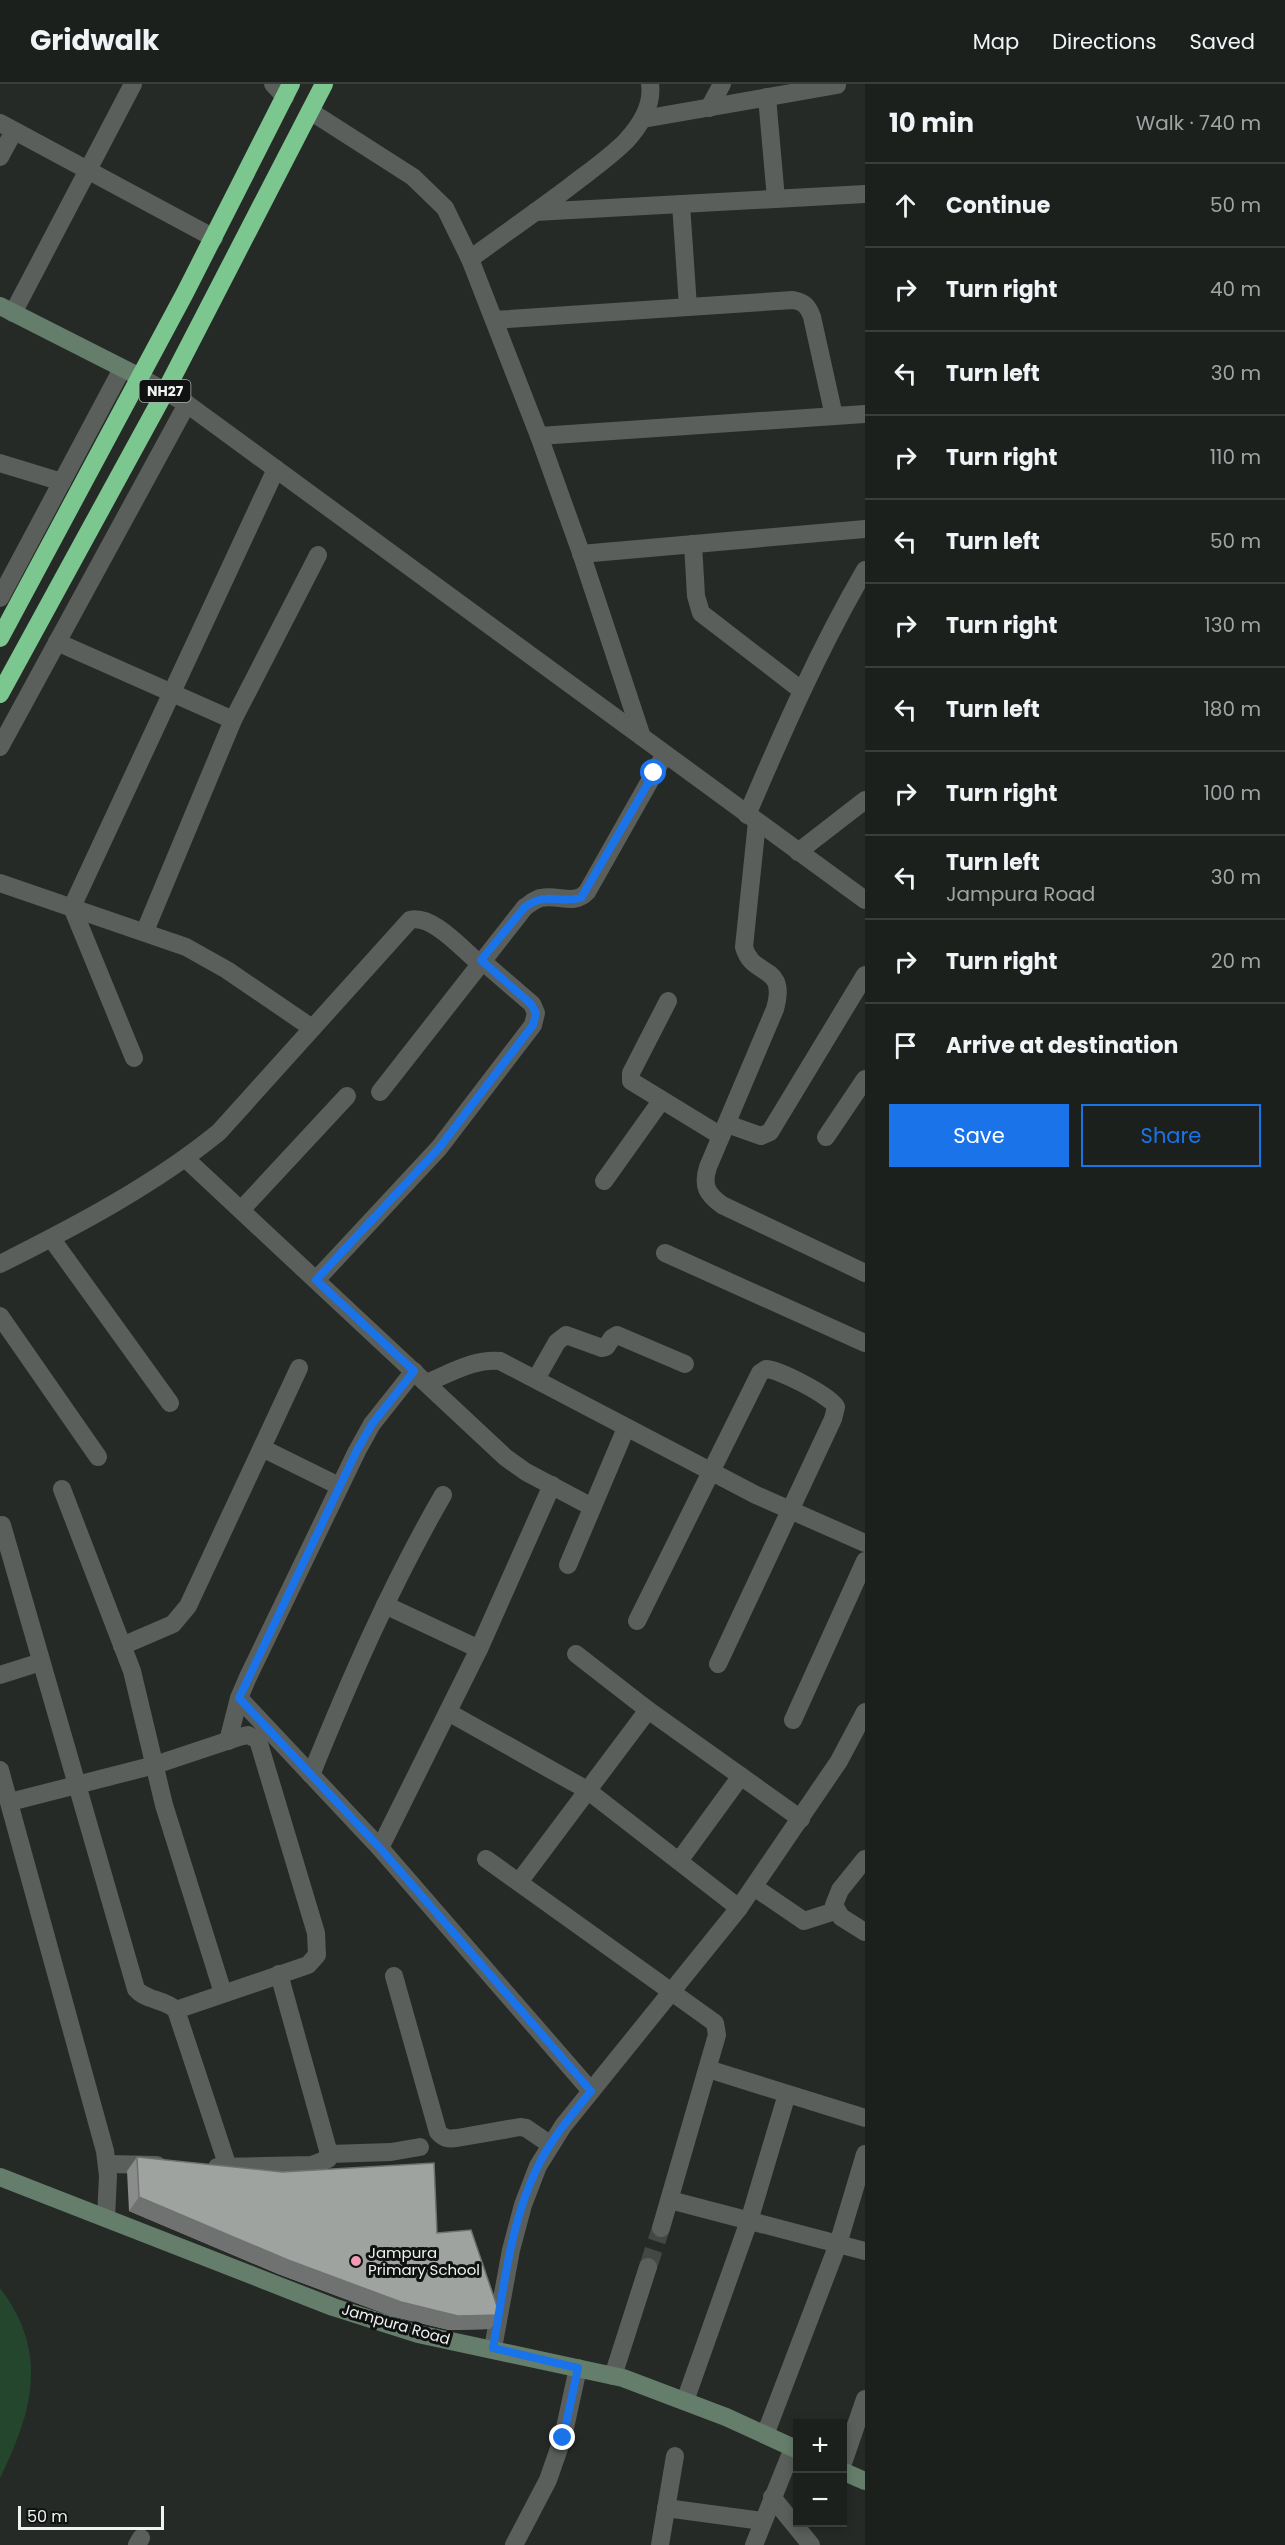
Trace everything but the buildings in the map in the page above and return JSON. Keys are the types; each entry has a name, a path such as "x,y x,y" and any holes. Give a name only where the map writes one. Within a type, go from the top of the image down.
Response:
{"highway":[{"name":"NH27","path":"0,694 165,392 324,84"},
{"name":"NH27","path":"0,638 214,238 283,88"}],"street":[{"path":"133,84 88,169 7,309 140,377 187,404 865,900"},
{"path":"471,259 608,157 626,141 643,119 650,101 650,84"},
{"path":"709,108 722,84"},
{"path":"643,119 837,85"},
{"path":"767,97 776,199"},
{"path":"310,111 412,177 431,192 445,208 471,259 539,436 642,736"},
{"path":"0,158 7,127 214,238"},
{"path":"535,212 865,194"},
{"path":"681,204 688,307"},
{"path":"494,320 793,300 806,304 812,316 834,416"},
{"path":"0,598 122,369"},
{"path":"0,747 187,404"},
{"path":"539,436 865,414"},
{"path":"0,463 62,482"},
{"path":"134,1058 72,907 276,469"},
{"path":"581,554 865,529"},
{"path":"693,544 696,596 701,613 801,690"},
{"path":"145,931 233,720 318,555"},
{"path":"865,570 801,690 752,819 744,947 751,960 774,978 779,990 774,1010 705,1176 707,1192 722,1205 865,1273"},
{"path":"57,642 233,720"},
{"path":"380,1092 525,907 533,901 550,897 581,898 587,892 665,754"},
{"path":"798,852 865,800"},
{"path":"0,883 186,947 227,970 312,1028"},
{"path":"0,1264 51,1238 186,1159 219,1132 410,920 421,919 432,924 531,1004 536,1013 533,1025 439,1148 316,1280"},
{"path":"668,1001 630,1077 635,1084 661,1101 724,1130 761,1136 770,1132 865,975"},
{"path":"826,1137 865,1079"},
{"path":"241,1210 347,1096"},
{"path":"604,1180 661,1101"},
{"path":"186,1159 505,1457 526,1472 592,1507"},
{"path":"51,1238 170,1403"},
{"path":"665,1253 865,1343"},
{"path":"0,1316 98,1457"},
{"path":"536,1379 557,1342 566,1335 602,1348 606,1347 617,1335 685,1364"},
{"path":"228,1741 239,1698 339,1486 372,1424 420,1377 490,1360 500,1361 711,1471 865,1543"},
{"path":"122,1646 173,1624 188,1606 299,1368"},
{"path":"638,1621 760,1373 766,1369 776,1371 829,1398 836,1407 833,1419 718,1664"},
{"path":"568,1565 626,1428"},
{"path":"262,1448 339,1486"},
{"path":"380,1848 479,1649 552,1485"},
{"path":"62,1489 132,1671 164,1805 223,1993"},
{"path":"311,1775 353,1673 416,1543 443,1495"},
{"path":"2,1525 136,1989 140,1994 171,2005 176,2010 228,2167"},
{"path":"793,1720 865,1561"},
{"path":"386,1605 479,1649"},
{"path":"576,1653 648,1710 801,1819"},
{"path":"0,1675 41,1662"},
{"path":"239,1698 380,1848 591,2091"},
{"path":"519,1882 648,1710"},
{"path":"448,1712 587,1790 739,1908"},
{"path":"493,2348 511,2250 523,2205 538,2166 591,2091 739,1908 839,1761 865,1712"},
{"path":"10,1802 155,1766 248,1735 258,1740 262,1747 316,1933 318,1948 314,1960 308,1965 176,2010"},
{"path":"0,1770 107,2164 106,2218"},
{"path":"679,1862 741,1776"},
{"path":"486,1859 715,2023 717,2035 661,2228"},
{"path":"865,1859 835,1899 835,1911 865,1932"},
{"path":"754,1887 804,1921 835,1911"},
{"path":"195,2166 312,2165 325,2161 329,2154 279,1974"},
{"path":"394,1976 438,2132 442,2137 457,2138 520,2127 526,2128 551,2145"},
{"path":"708,2069 865,2118"},
{"path":"685,2402 749,2221 787,2094"},
{"path":"329,2154 391,2152 420,2147"},
{"path":"765,2435 838,2244 865,2154"},
{"path":"107,2164 173,2166"},
{"name":"Jampura Road","path":"0,2177 333,2307 418,2334 493,2348 613,2376 685,2402 793,2448"},
{"path":"670,2199 865,2251"},
{"path":"613,2376 648,2266"},
{"path":"514,2545 548,2480 563,2438 578,2368"},
{"path":"847,2456 865,2399"},
{"path":"754,2545 772,2497 793,2453"},
{"path":"660,2545 675,2456"},
{"path":"847,2471 865,2481"},
{"path":"772,2497 812,2545"},
{"path":"666,2508 762,2521"}],"green space":[{"path":"0,2288 15,2312 25,2336 30,2359 31,2382 21,2429 0,2478"}],"tunnel":[{"path":"648,2267 661,2228"}],"place":[{"name":"Jampura Primary School","path":"356,2261"}],"route":[{"path":"563,2438 578,2368 493,2348 511,2250 523,2205 538,2166 563,2126 591,2091 380,1848 239,1698 357,1450 372,1424 414,1371 316,1280 439,1148 533,1025 536,1013 531,1004 481,960 525,907 533,901 550,897 581,898 587,892 654,773"}]}
